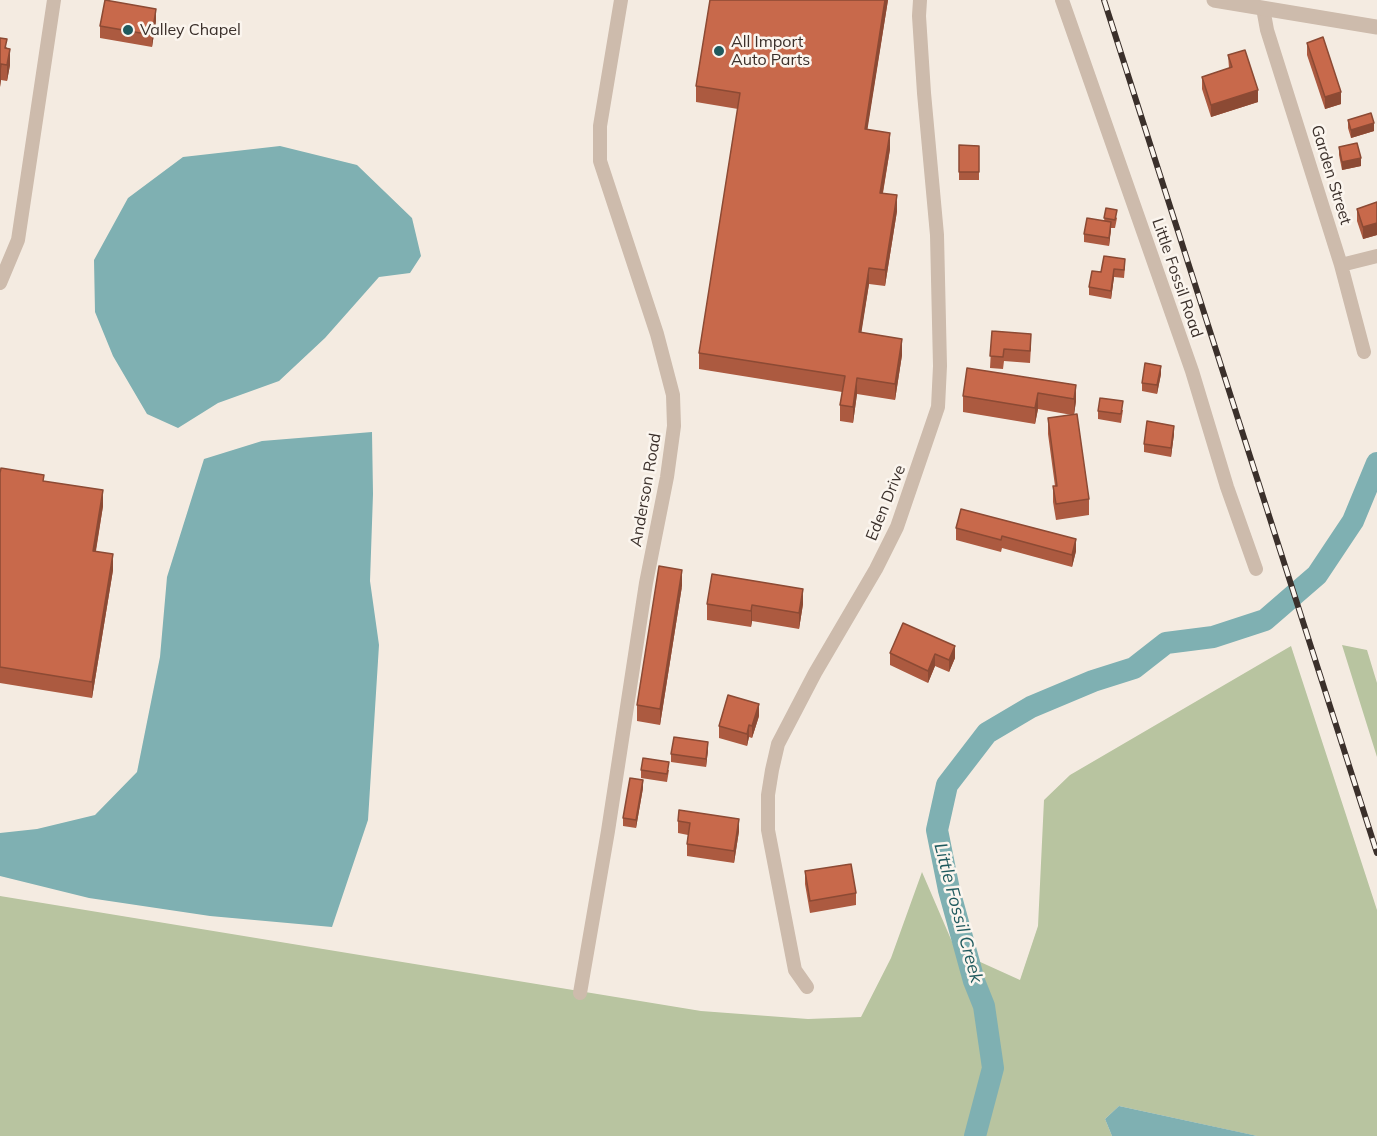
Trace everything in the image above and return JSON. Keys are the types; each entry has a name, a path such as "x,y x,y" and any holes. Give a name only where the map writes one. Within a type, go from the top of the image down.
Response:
{"street":[{"path":"0,283 18,240 54,0"},
{"name":"Anderson Road","path":"580,993 608,831 646,583 667,477 674,426 673,395 657,334 600,161 600,126 621,0"},
{"name":"Eden Drive","path":"807,987 795,970 768,830 768,795 772,770 778,744 897,527 938,407 940,366 937,235 923,83 920,0"},
{"name":"Little Fossil Road","path":"1062,0 1192,371 1227,487 1256,569"},
{"path":"1214,0 1377,27"},
{"name":"Garden Street","path":"1263,8 1267,30 1341,265 1364,352"},
{"path":"1341,265 1377,256"}],"green space":[{"path":"1342,645 1367,650 1377,683 1377,757"},
{"path":"1291,646 1377,910 1377,1136 1257,1136 1119,1106 1105,1119 1112,1136 0,1136 0,896 701,1011 808,1019 861,1017 891,958 922,872 956,951 1020,980 1038,926 1044,800 1070,775"}],"water":[{"path":"280,146 357,165 412,218 421,256 410,273 379,277 325,338 279,381 218,403 178,428 147,414 113,356 95,312 94,260 128,198 183,157"},
{"path":"372,432 373,494 370,581 379,645 368,820 332,927 210,916 89,898 0,876 0,833 37,829 95,815 137,772 160,657 167,577 204,459 262,441"},
{"path":"1119,1106 1257,1136 1112,1136 1105,1119"}],"building":[{"path":"105,0 156,9 152,35 100,26"},
{"path":"710,0 885,0 865,129 890,133 880,193 897,195 885,270 869,268 859,332 902,339 895,384 857,378 853,407 840,405 845,376 699,353 740,93 696,86"},
{"path":"1323,37 1341,92 1325,97 1307,43"},
{"path":"0,38 7,39 5,48 10,49 7,65 1,64 0,71"},
{"path":"1245,50 1258,90 1211,105 1202,77 1232,67 1228,55"},
{"path":"1371,113 1374,123 1351,130 1348,120"},
{"path":"1357,143 1361,158 1342,162 1339,147"},
{"path":"959,145 979,146 979,172 959,172"},
{"path":"1377,202 1377,223 1363,227 1357,209"},
{"path":"1106,208 1117,210 1115,220 1104,218"},
{"path":"1087,218 1111,222 1109,238 1084,234"},
{"path":"1104,256 1125,259 1124,270 1114,269 1111,291 1089,287 1092,271 1101,272"},
{"path":"992,331 1031,334 1030,351 1004,349 1003,357 990,356"},
{"path":"1145,363 1161,366 1157,385 1142,383"},
{"path":"967,368 1076,385 1074,399 1038,393 1035,408 963,396"},
{"path":"1100,398 1123,401 1121,414 1098,411"},
{"path":"1077,414 1089,499 1056,504 1053,486 1057,486 1048,418"},
{"path":"1147,421 1174,426 1171,448 1144,444"},
{"path":"1,468 44,475 43,481 103,490 93,551 113,554 92,682 0,667"},
{"path":"961,509 1076,539 1072,555 1002,536 1001,540 956,528"},
{"path":"659,566 682,570 660,709 637,705"},
{"path":"712,574 803,589 799,613 752,605 751,611 707,604"},
{"path":"903,623 955,646 949,660 935,654 928,671 890,653"},
{"path":"728,695 759,704 747,734 719,726"},
{"path":"674,737 708,742 706,759 671,754"},
{"path":"643,758 669,762 667,774 641,770"},
{"path":"630,778 643,780 636,820 623,818"},
{"path":"679,810 739,819 734,851 687,844 690,823 678,821"},
{"path":"851,864 856,893 810,901 805,871"}],"waterway":[{"name":"Little Fossil Creek","path":"975,1136 993,1068 984,1006 974,981 949,890 937,830 947,785 987,733 1031,707 1093,681 1134,668 1166,643 1213,637 1265,620 1317,575 1353,521 1377,463"}],"railway":[{"path":"1104,0 1377,853"}],"place":[{"name":"Valley Chapel","path":"128,30"},
{"name":"All Import Auto Parts","path":"719,51"}]}
